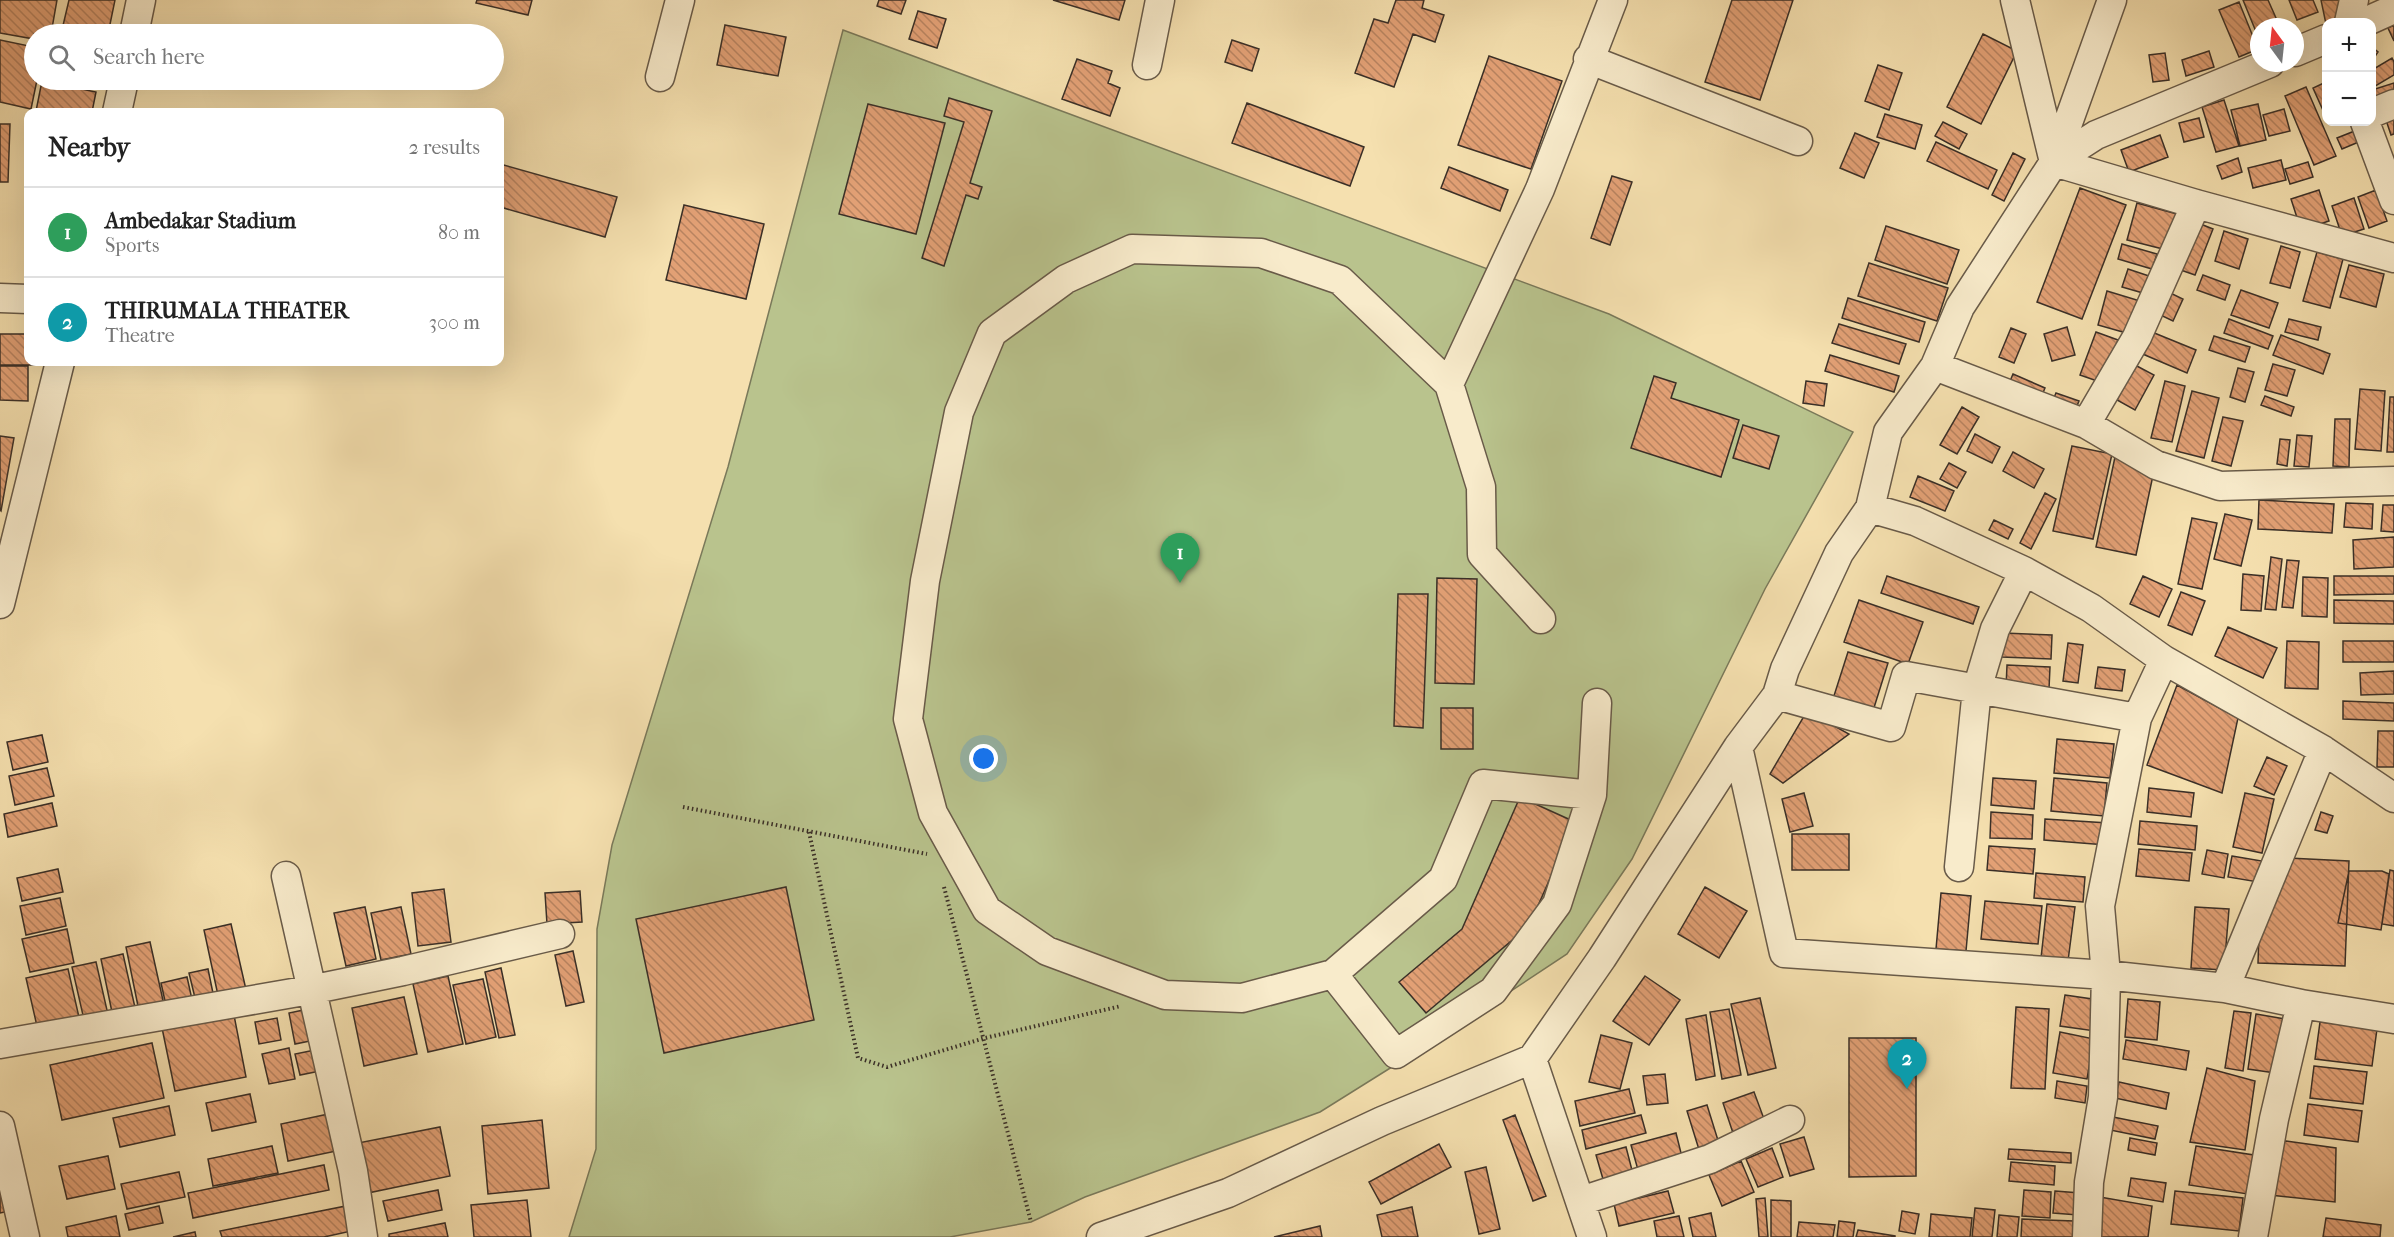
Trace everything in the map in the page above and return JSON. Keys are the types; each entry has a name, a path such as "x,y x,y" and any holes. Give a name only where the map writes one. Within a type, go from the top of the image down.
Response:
{"street":[{"path":"136,24 141,0"},
{"path":"660,77 680,0"},
{"path":"1147,65 1160,0"},
{"path":"1449,384 1540,189 1588,59 1613,0"},
{"path":"2016,0 2054,162"},
{"path":"1101,1237 1150,1229 1382,1121 1532,1059 1602,958 1738,747 1777,695 1785,669 1839,553 1870,508 1888,432 1935,366 1960,307 2054,162 2112,0"},
{"path":"2350,18 2354,0"},
{"path":"2374,18 2394,9"},
{"path":"2304,48 2322,41"},
{"path":"1588,59 1798,141"},
{"path":"2054,162 2096,135 2250,71"},
{"path":"118,108 122,90"},
{"path":"2376,111 2394,104"},
{"path":"2366,126 2394,200"},
{"path":"2054,162 2196,204 2394,258"},
{"path":"2086,424 2138,337 2196,204"},
{"path":"1541,619 1482,554 1481,487 1449,384 1340,280 1261,253 1132,249 1066,279 992,333 959,412 925,581 908,720 933,813 987,910 1047,951 1165,995 1242,998 1333,974 1443,879 1483,784 1592,795"},
{"path":"0,298 24,299"},
{"path":"0,604 59,366"},
{"path":"1935,366 2086,424 2156,465 2220,486 2394,481"},
{"path":"1870,508 1915,520 2024,571 2091,608 2164,660 2323,750 2394,798"},
{"path":"1959,867 1977,689 1995,629 2024,571"},
{"path":"2087,1237 2089,1182 2103,1097 2106,975 2100,906 2137,718 2164,660"},
{"path":"1777,695 1891,727 1906,676 2137,718"},
{"path":"1333,974 1396,1054 1493,991 1557,904 1592,795 1598,702"},
{"path":"1738,747 1784,954 2106,975 2225,988 2301,1004 2394,1019"},
{"path":"2225,988 2323,750"},
{"path":"286,876 352,1171 363,1237"},
{"path":"0,1044 310,990 560,934"},
{"path":"2253,1237 2274,1119 2301,1004"},
{"path":"1532,1059 1592,1237"},
{"path":"1581,1201 1710,1158 1790,1120"},
{"path":"0,1126 15,1228"}],"path":[{"path":"683,807 935,856"},
{"path":"809,831 858,1058 887,1067 985,1038 1165,995"},
{"path":"941,878 985,1038 1031,1222"}],"green space":[{"path":"843,30 1609,314 1853,432 1765,589 1632,859 1567,954 1467,1020 1320,1112 1085,1197 1031,1222 950,1237 569,1237 596,1149 597,929 612,845 728,467"}],"building":[{"path":"0,0 57,0 53,24 24,24 24,37 0,33"},
{"path":"69,0 115,0 110,24 63,24"},
{"path":"477,0 532,0 528,15 476,3"},
{"path":"879,0 906,0 901,14 877,6"},
{"path":"1053,0 1125,0 1119,20"},
{"path":"1396,0 1424,0 1422,8 1444,15 1435,42 1413,34 1394,87 1355,73 1374,19 1388,23"},
{"path":"1732,0 1793,0 1760,100 1705,82"},
{"path":"2243,0 2268,0 2276,18 2250,18"},
{"path":"2289,0 2313,0 2318,12 2296,18"},
{"path":"2321,0 2343,0 2338,18 2325,18"},
{"path":"2239,2 2250,29 2250,52 2239,57 2219,10"},
{"path":"918,11 946,19 937,48 909,39"},
{"path":"725,25 786,37 778,76 717,65"},
{"path":"2394,25 2394,41 2388,28"},
{"path":"1983,34 2017,51 1981,124 1947,107"},
{"path":"0,40 24,45 24,90 35,90 31,108 0,102"},
{"path":"1232,40 1259,49 1252,71 1225,62"},
{"path":"2209,51 2214,67 2186,76 2182,60"},
{"path":"2165,53 2169,80 2153,82 2149,55"},
{"path":"1489,56 1562,81 1531,169 1458,145"},
{"path":"2392,58 2394,75 2376,86 2376,68"},
{"path":"1077,59 1112,71 1108,83 1120,88 1110,116 1062,99"},
{"path":"1878,65 1902,73 1889,110 1865,101"},
{"path":"2394,83 2394,99 2376,105 2376,89"},
{"path":"2322,84 2322,108 2313,88"},
{"path":"2306,87 2336,156 2314,165 2285,96"},
{"path":"40,90 96,92 93,108 37,108"},
{"path":"949,98 992,111 970,183 982,187 978,199 966,195 944,266 922,258 964,122 944,116"},
{"path":"2224,100 2239,146 2216,152 2202,107"},
{"path":"1247,103 1364,147 1350,186 1232,143"},
{"path":"868,104 945,123 916,234 839,214"},
{"path":"2258,104 2266,140 2240,146 2231,110"},
{"path":"2394,107 2394,134 2391,135 2383,111"},
{"path":"2284,109 2290,131 2269,136 2263,115"},
{"path":"1885,114 1922,125 1915,149 1877,137"},
{"path":"2199,118 2204,137 2184,142 2179,123"},
{"path":"1943,122 1967,134 1959,149 1935,136"},
{"path":"0,124 10,124 8,182 0,182"},
{"path":"2357,130 2361,141 2342,149 2337,138"},
{"path":"1855,133 1879,143 1864,178 1840,168"},
{"path":"2160,135 2168,157 2129,172 2121,150"},
{"path":"1936,142 1997,170 1988,189 1927,161"},
{"path":"2013,153 2025,159 2004,201 1992,195"},
{"path":"2238,158 2242,172 2222,179 2217,166"},
{"path":"2281,160 2286,180 2253,188 2248,168"},
{"path":"2308,162 2313,177 2290,184 2285,169"},
{"path":"504,165 617,197 605,237 504,208"},
{"path":"1449,167 1508,190 1500,211 1441,188"},
{"path":"1612,176 1632,182 1610,245 1591,238"},
{"path":"2080,188 2126,205 2082,319 2037,302"},
{"path":"2319,190 2329,221 2301,230 2291,199"},
{"path":"2376,190 2387,221 2369,228 2358,197"},
{"path":"2354,198 2364,229 2342,236 2332,206"},
{"path":"2137,203 2177,214 2167,250 2127,240"},
{"path":"684,205 764,224 746,299 666,280"},
{"path":"2193,221 2213,229 2195,275 2175,268"},
{"path":"1886,226 1959,250 1947,284 1875,260"},
{"path":"2224,231 2248,239 2239,269 2215,261"},
{"path":"2122,244 2157,254 2152,269 2118,259"},
{"path":"2281,246 2300,252 2290,288 2270,283"},
{"path":"2317,252 2343,259 2330,308 2303,301"},
{"path":"1869,263 1948,288 1937,321 1858,296"},
{"path":"2349,265 2384,274 2376,307 2340,297"},
{"path":"2128,269 2149,276 2143,293 2122,287"},
{"path":"2203,275 2230,285 2225,300 2197,290"},
{"path":"2164,290 2183,299 2173,321 2154,312"},
{"path":"2241,290 2278,303 2269,328 2231,315"},
{"path":"2107,291 2140,301 2130,334 2098,325"},
{"path":"1848,298 1925,322 1919,342 1842,318"},
{"path":"2229,319 2273,336 2268,349 2224,333"},
{"path":"2289,319 2321,327 2318,340 2285,332"},
{"path":"1839,324 1906,344 1899,364 1832,343"},
{"path":"2067,327 2075,355 2052,361 2044,334"},
{"path":"2011,328 2026,334 2014,363 1999,357"},
{"path":"2147,330 2196,350 2187,373 2138,352"},
{"path":"2096,332 2118,340 2103,383 2080,375"},
{"path":"0,334 24,334 24,365 0,365"},
{"path":"2281,335 2330,354 2323,374 2273,355"},
{"path":"2214,336 2250,347 2245,362 2209,350"},
{"path":"1830,355 1899,376 1894,392 1825,371"},
{"path":"2273,364 2295,370 2287,396 2265,390"},
{"path":"2135,365 2154,375 2135,410 2117,400"},
{"path":"0,366 28,366 28,401 0,400"},
{"path":"2238,368 2254,372 2245,402 2230,397"},
{"path":"2013,374 2045,388 2040,400 2008,386"},
{"path":"1654,376 1676,383 1671,398 1739,420 1721,477 1631,448"},
{"path":"1806,381 1827,384 1824,406 1803,403"},
{"path":"2165,381 2185,386 2172,442 2151,438"},
{"path":"2360,389 2385,391 2381,451 2355,449"},
{"path":"2192,391 2219,398 2204,458 2176,451"},
{"path":"2056,393 2079,401 2074,413 2051,405"},
{"path":"2265,396 2294,407 2291,416 2261,405"},
{"path":"2390,397 2394,397 2394,452 2387,452"},
{"path":"1962,407 1979,417 1957,454 1940,445"},
{"path":"2223,417 2243,421 2231,466 2212,461"},
{"path":"2335,419 2350,419 2349,467 2333,466"},
{"path":"1743,425 1779,436 1769,469 1733,458"},
{"path":"1975,434 2000,447 1992,463 1967,451"},
{"path":"2297,435 2312,436 2309,467 2294,466"},
{"path":"0,436 14,438 1,511 0,510"},
{"path":"2280,439 2290,440 2287,466 2277,464"},
{"path":"2072,446 2112,454 2093,539 2053,531"},
{"path":"2013,452 2044,469 2034,488 2003,471"},
{"path":"2115,457 2155,466 2136,555 2096,547"},
{"path":"1949,463 1966,472 1957,488 1940,479"},
{"path":"1918,476 1954,491 1945,511 1910,497"},
{"path":"2045,493 2056,499 2031,549 2020,543"},
{"path":"2259,500 2334,504 2332,533 2258,529"},
{"path":"2346,503 2373,504 2372,529 2344,527"},
{"path":"2383,505 2394,505 2394,532 2381,531"},
{"path":"2225,514 2252,520 2241,566 2214,559"},
{"path":"2192,518 2217,523 2202,589 2178,584"},
{"path":"1994,520 2013,529 2008,539 1989,530"},
{"path":"2394,537 2394,567 2354,569 2353,540"},
{"path":"2271,557 2282,559 2276,610 2265,609"},
{"path":"2287,560 2299,561 2293,608 2282,607"},
{"path":"2243,574 2264,576 2261,611 2241,610"},
{"path":"1887,576 1979,607 1973,624 1881,593"},
{"path":"2143,576 2172,589 2159,617 2130,604"},
{"path":"2334,576 2394,576 2394,594 2334,595"},
{"path":"2303,577 2328,578 2327,617 2302,616"},
{"path":"1437,578 1477,579 1474,684 1435,683"},
{"path":"2181,592 2205,601 2192,635 2168,625"},
{"path":"1398,594 1428,594 1423,728 1394,726"},
{"path":"1859,600 1923,622 1908,664 1844,642"},
{"path":"2334,600 2394,601 2394,624 2334,623"},
{"path":"2228,627 2277,648 2263,678 2215,656"},
{"path":"2003,633 2052,635 2051,659 2002,657"},
{"path":"2287,641 2319,642 2318,689 2285,688"},
{"path":"2343,641 2394,641 2394,662 2343,662"},
{"path":"2068,643 2083,645 2078,683 2063,681"},
{"path":"1848,652 1888,663 1872,714 1832,702"},
{"path":"2007,665 2050,667 2049,689 2006,688"},
{"path":"2098,667 2125,670 2122,691 2095,688"},
{"path":"2394,671 2394,694 2361,695 2360,673"},
{"path":"2177,685 2238,718 2222,793 2147,765"},
{"path":"2343,701 2394,703 2394,721 2343,719"},
{"path":"1441,708 1473,708 1473,749 1441,749"},
{"path":"1807,711 1849,734 1783,783 1770,774"},
{"path":"2378,731 2394,731 2394,767 2377,767"},
{"path":"42,735 48,762 13,770 7,742"},
{"path":"2057,739 2114,744 2110,778 2054,773"},
{"path":"2267,757 2287,766 2274,795 2254,786"},
{"path":"47,768 54,796 15,805 9,776"},
{"path":"1993,778 2036,781 2034,809 1991,805"},
{"path":"2054,778 2107,783 2104,816 2051,811"},
{"path":"2149,788 2194,793 2191,817 2147,812"},
{"path":"1804,793 1813,826 1790,832 1782,799"},
{"path":"2245,793 2274,799 2262,853 2233,847"},
{"path":"1520,797 1575,822 1529,926 1426,1013 1399,982 1462,929"},
{"path":"52,803 57,826 8,837 4,814"},
{"path":"1991,812 2033,815 2032,839 1990,838"},
{"path":"2321,812 2333,816 2327,833 2315,830"},
{"path":"2045,819 2108,823 2106,845 2044,840"},
{"path":"2140,821 2197,826 2195,850 2138,844"},
{"path":"1792,834 1849,834 1849,870 1792,870"},
{"path":"1989,846 2035,849 2033,874 1987,870"},
{"path":"2139,849 2192,853 2189,881 2136,876"},
{"path":"2207,850 2228,854 2224,878 2202,874"},
{"path":"2232,856 2262,861 2258,882 2228,877"},
{"path":"2288,858 2349,861 2345,966 2258,963 2260,903"},
{"path":"58,869 63,892 22,901 17,878"},
{"path":"2390,870 2394,871 2394,926 2382,924"},
{"path":"2349,871 2382,871 2389,874 2381,930 2338,923"},
{"path":"2036,873 2085,877 2083,902 2034,898"},
{"path":"786,887 814,1020 664,1053 636,919"},
{"path":"1705,887 1747,911 1719,958 1678,934"},
{"path":"444,889 451,942 418,946 412,893"},
{"path":"580,891 582,922 547,924 545,893"},
{"path":"1941,893 1971,896 1966,951 1936,949"},
{"path":"60,898 66,926 26,935 20,906"},
{"path":"1985,901 2042,906 2038,944 1981,939"},
{"path":"2047,904 2075,907 2068,961 2041,958"},
{"path":"365,907 376,959 346,966 334,913"},
{"path":"401,907 411,954 381,960 371,913"},
{"path":"2195,907 2229,909 2224,970 2191,968"},
{"path":"231,924 247,994 219,1000 204,930"},
{"path":"67,929 74,963 30,972 22,939"},
{"path":"150,942 164,1005 139,1011 126,947"},
{"path":"573,951 584,1002 566,1006 555,955"},
{"path":"123,954 136,1012 113,1017 101,959"},
{"path":"96,962 109,1019 85,1024 72,967"},
{"path":"501,968 515,1035 499,1038 485,972"},
{"path":"68,969 81,1026 39,1035 26,978"},
{"path":"208,969 214,998 196,1002 189,973"},
{"path":"448,976 463,1044 428,1052 413,984"},
{"path":"1645,976 1680,1000 1649,1045 1613,1021"},
{"path":"187,977 193,1004 167,1010 161,983"},
{"path":"483,979 496,1037 466,1044 453,985"},
{"path":"2065,995 2099,1000 2095,1031 2060,1026"},
{"path":"404,997 417,1054 364,1066 352,1008"},
{"path":"1760,998 1776,1068 1748,1075 1731,1004"},
{"path":"2128,999 2160,1002 2157,1040 2125,1037"},
{"path":"2016,1007 2049,1009 2045,1089 2011,1088"},
{"path":"313,1008 320,1039 295,1044 289,1013"},
{"path":"1729,1009 1741,1075 1722,1079 1710,1012"},
{"path":"233,1010 246,1077 175,1091 161,1023"},
{"path":"2234,1011 2251,1013 2243,1071 2225,1068"},
{"path":"2256,1014 2291,1020 2282,1074 2248,1069"},
{"path":"1706,1015 1715,1076 1696,1080 1686,1019"},
{"path":"277,1018 281,1040 259,1044 255,1022"},
{"path":"2320,1022 2377,1029 2372,1066 2315,1059"},
{"path":"2060,1032 2094,1039 2087,1079 2053,1073"},
{"path":"1601,1035 1632,1043 1620,1089 1589,1082"},
{"path":"1849,1038 1916,1038 1916,1176 1849,1177"},
{"path":"2126,1040 2189,1051 2186,1070 2123,1059"},
{"path":"152,1043 164,1098 62,1120 50,1065"},
{"path":"289,1048 295,1079 269,1084 262,1054"},
{"path":"325,1048 330,1069 300,1075 295,1054"},
{"path":"2314,1066 2367,1072 2363,1104 2310,1098"},
{"path":"2207,1068 2255,1081 2245,1150 2190,1142"},
{"path":"1665,1074 1668,1103 1647,1105 1643,1076"},
{"path":"2057,1081 2087,1086 2085,1103 2055,1098"},
{"path":"2119,1082 2169,1093 2166,1109 2115,1098"},
{"path":"1629,1089 1635,1113 1580,1126 1575,1101"},
{"path":"1754,1092 1767,1127 1735,1139 1723,1103"},
{"path":"250,1094 256,1122 212,1131 206,1103"},
{"path":"2308,1104 2362,1111 2358,1142 2304,1135"},
{"path":"1707,1105 1721,1150 1701,1156 1687,1111"},
{"path":"169,1106 175,1135 120,1147 113,1118"},
{"path":"338,1112 346,1149 288,1161 281,1124"},
{"path":"1515,1115 1546,1196 1533,1201 1503,1120"},
{"path":"1641,1115 1646,1133 1586,1149 1582,1130"},
{"path":"2113,1117 2158,1126 2155,1139 2110,1130"},
{"path":"542,1120 549,1188 488,1194 482,1126"},
{"path":"440,1127 450,1176 363,1194 353,1144"},
{"path":"1676,1133 1684,1165 1640,1177 1631,1145"},
{"path":"1804,1137 1814,1169 1790,1176 1780,1144"},
{"path":"2130,1138 2157,1143 2155,1155 2128,1150"},
{"path":"2278,1140 2336,1148 2335,1202 2270,1195"},
{"path":"1439,1144 1451,1167 1381,1204 1369,1182"},
{"path":"272,1146 278,1173 213,1186 208,1159"},
{"path":"2196,1146 2260,1156 2254,1195 2189,1185"},
{"path":"1626,1147 1634,1178 1605,1186 1596,1155"},
{"path":"1772,1148 1783,1177 1758,1187 1746,1159"},
{"path":"2009,1149 2071,1153 2071,1163 2008,1159"},
{"path":"108,1156 115,1189 67,1199 59,1166"},
{"path":"1741,1161 1754,1192 1722,1206 1709,1175"},
{"path":"2011,1162 2055,1166 2054,1185 2009,1181"},
{"path":"324,1165 329,1190 193,1218 188,1193"},
{"path":"1486,1167 1500,1229 1479,1234 1465,1172"},
{"path":"0,1169 9,1211 0,1213"},
{"path":"179,1172 185,1197 127,1209 121,1184"},
{"path":"2131,1178 2166,1183 2163,1202 2128,1196"},
{"path":"438,1190 442,1210 388,1221 383,1201"},
{"path":"2024,1190 2051,1192 2050,1218 2022,1216"},
{"path":"1668,1191 1674,1213 1619,1226 1614,1204"},
{"path":"2055,1191 2080,1193 2078,1215 2053,1213"},
{"path":"2175,1191 2243,1198 2239,1231 2171,1224"},
{"path":"2094,1196 2152,1206 2148,1237 2096,1237"},
{"path":"1765,1198 1768,1237 1759,1237 1756,1199"},
{"path":"527,1200 531,1237 474,1237 471,1205"},
{"path":"1771,1200 1791,1201 1791,1237 1771,1237"},
{"path":"351,1205 356,1230 324,1237 222,1237 220,1231"},
{"path":"159,1206 163,1223 129,1230 125,1214"},
{"path":"1412,1207 1418,1237 1382,1237 1377,1215"},
{"path":"1975,1208 1995,1210 1992,1237 1972,1237"},
{"path":"1902,1211 1919,1214 1915,1234 1899,1231"},
{"path":"1711,1213 1716,1237 1693,1237 1689,1218"},
{"path":"1931,1214 1972,1218 1970,1237 1929,1237"},
{"path":"1999,1215 2019,1217 2017,1237 1997,1237"},
{"path":"116,1216 120,1237 68,1237 66,1227"},
{"path":"1679,1216 1684,1237 1657,1237 1654,1221"},
{"path":"2326,1218 2381,1225 2380,1237 2323,1237"},
{"path":"2022,1219 2074,1221 2073,1237 2021,1237"},
{"path":"1839,1221 1855,1223 1853,1237 1837,1237"},
{"path":"1799,1222 1835,1225 1833,1237 1797,1237"},
{"path":"445,1223 448,1237 389,1237 389,1234"},
{"path":"1320,1226 1322,1237 1274,1237"},
{"path":"1858,1230 1895,1236 1895,1237 1856,1237"},
{"path":"195,1232 196,1237 173,1237"}],"place":[{"name":"Ambedakar Stadium","path":"1180,583"},
{"name":"THIRUMALA THEATER","path":"1907,1089"}]}
